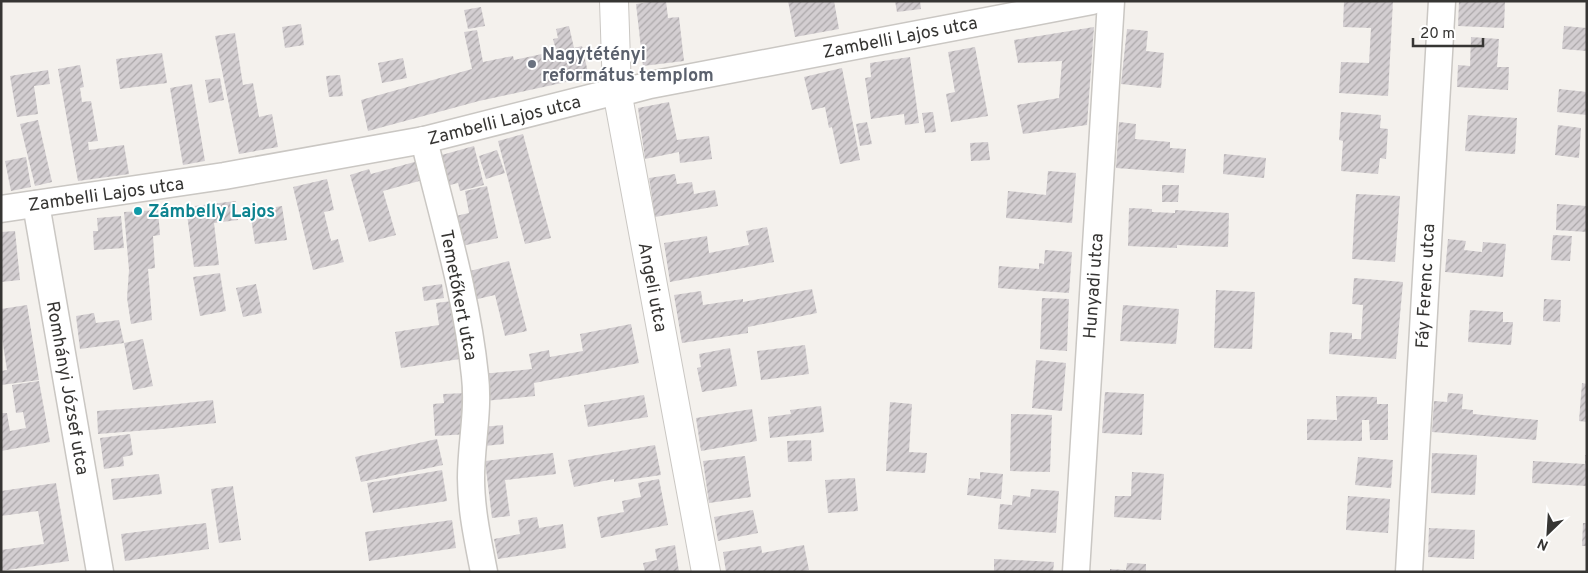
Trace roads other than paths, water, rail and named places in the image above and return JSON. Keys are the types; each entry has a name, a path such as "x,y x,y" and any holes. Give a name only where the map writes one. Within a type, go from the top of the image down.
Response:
{"street":[{"name":"Angeli utca","path":"614,1 617,91 706,572"},
{"name":"Zambelli Lajos utca","path":"1,210 224,176 424,140 617,91 631,90 1092,1"},
{"name":"Hunyadi utca","path":"1076,572 1111,1"},
{"name":"Fáy Ferenc utca","path":"1408,572 1442,1"},
{"name":"Temetőkert utca","path":"424,140 464,300 475,376 477,404 471,477 472,504 484,572"},
{"name":"Romhányi József utca","path":"36,204 100,572"}],"place":[{"name":"Nagytétényi református templom","path":"532,64"},
{"name":"Zámbelly Lajos","path":"138,211"}]}
